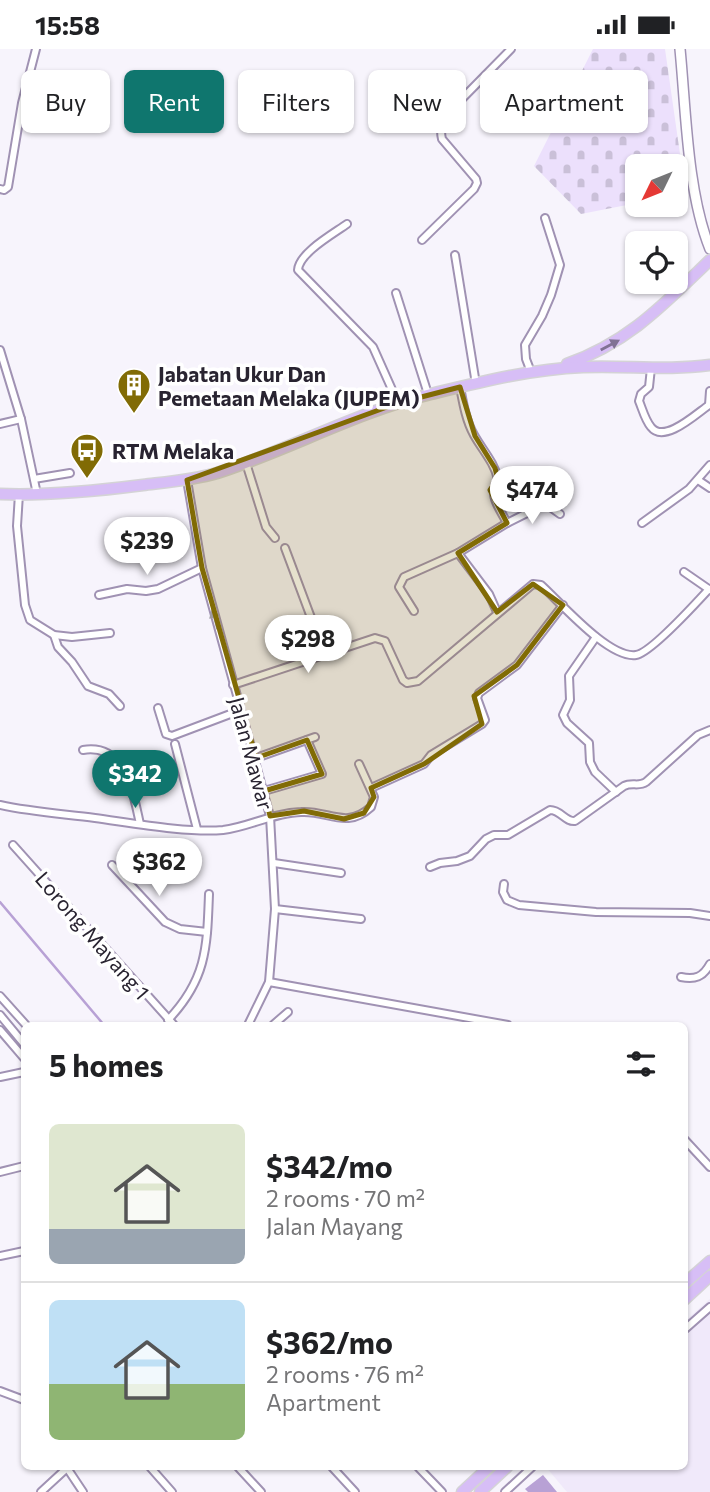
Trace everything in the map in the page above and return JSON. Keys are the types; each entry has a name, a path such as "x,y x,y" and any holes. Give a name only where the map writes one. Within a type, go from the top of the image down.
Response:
{"main road":[{"path":"547,370 583,358 622,339 658,311 710,260"},
{"path":"0,494 110,489 187,480 246,463 398,403 531,372 603,366 677,368 710,365"},
{"path":"677,368 710,372"},
{"path":"688,1280 710,1261"},
{"path":"688,1296 710,1276"},
{"path":"461,1492 486,1470"},
{"path":"480,1492 504,1470"}],"street":[{"path":"0,189 8,187 22,103 36,49"},
{"path":"422,240 477,183 442,139 440,130 443,121 511,49"},
{"path":"680,49 693,181 702,227 710,247"},
{"path":"531,372 525,345 551,295 559,265 545,218"},
{"path":"347,224 306,255 298,270 373,347 398,403"},
{"path":"455,255 475,384"},
{"path":"396,293 428,394"},
{"path":"0,349 21,419 37,494"},
{"path":"651,368 649,387 641,394 639,401 651,428 659,432 672,431 709,405 710,391"},
{"path":"460,387 475,436 495,468 498,479 493,495 507,523"},
{"path":"0,424 21,419"},
{"path":"246,463 266,527 275,538"},
{"path":"642,523 698,480 710,465"},
{"path":"33,479 70,473"},
{"name":"Jalan Mawar","path":"187,480 202,568 270,816 275,909 269,982 249,1022"},
{"path":"698,480 710,488"},
{"path":"19,494 17,526 25,605 30,620 54,635 72,637 110,633"},
{"path":"414,611 399,587 404,576 458,553 543,505 560,514"},
{"path":"285,548 325,655"},
{"path":"458,553 489,594 497,612"},
{"path":"99,595 127,589 158,589 202,568"},
{"path":"233,685 375,638 385,641 401,677 407,683 412,683 447,659 497,612 533,584 541,585 596,637 624,654 637,655 652,645 709,589 684,572"},
{"path":"371,788 424,764 430,755 482,724 485,720 477,703 479,693 517,665 563,605"},
{"path":"54,635 58,647 88,686 108,694 120,706"},
{"path":"596,637 569,676 570,700 563,715 567,723 589,743 590,762 616,792"},
{"path":"158,708 166,734 172,736 241,710"},
{"path":"430,867 470,856 486,839 494,835 508,835 550,810 575,821 628,784 642,785 698,735 710,730"},
{"path":"256,758 314,737"},
{"path":"264,791 322,774 307,740"},
{"path":"175,744 197,829"},
{"path":"83,750 101,750 111,756 126,772 139,824"},
{"path":"0,805 139,824 211,830 237,828 270,816 304,811 335,818 354,818 371,807 374,797 359,764"},
{"name":"Lorong Mayang 1","path":"13,845 170,1022"},
{"path":"274,863 341,873"},
{"path":"112,865 165,922 180,929 208,932"},
{"path":"504,884 503,892 507,900 519,905 596,912 690,913 710,916"},
{"path":"172,1022 192,992 199,976 208,932 209,894"},
{"path":"275,909 361,919"},
{"path":"681,977 692,979 702,976 710,964"},
{"path":"269,982 491,1022"},
{"path":"0,996 23,1022"},
{"path":"276,1022 288,1012"},
{"path":"0,1015 21,1040"},
{"path":"0,1030 21,1054"},
{"path":"0,1077 21,1073"},
{"path":"688,1143 710,1167"},
{"path":"0,1172 21,1167"},
{"path":"0,1256 21,1252"},
{"path":"688,1326 710,1307"},
{"path":"0,1391 21,1399"},
{"path":"41,1492 63,1470"},
{"path":"68,1470 83,1492"},
{"path":"153,1470 172,1492"},
{"path":"241,1470 261,1492"},
{"path":"335,1470 355,1492"},
{"path":"421,1470 440,1491"},
{"path":"505,1492 529,1470"}],"highlighted area":[{"path":"460,387 475,436 495,468 498,479 490,490 507,523 458,553 497,612 533,584 563,605 517,665 474,696 482,724 424,764 371,788 374,797 364,813 344,819 304,811 270,816 264,791 322,774 307,740 256,758 202,568 187,480 398,403"}],"shaded area":[{"path":"710,1299 710,1492 567,1492 549,1470 688,1470 688,1318"},
{"path":"543,1475 557,1492 528,1492 525,1489"}],"green space":[{"path":"593,49 665,49 680,154 625,154 625,205 581,214 534,166 551,133 648,133 648,70 582,70"}],"waterway":[{"path":"0,902 101,1022"}],"place":[{"name":"Jabatan Ukur Dan Pemetaan Melaka (JUPEM)","path":"134,415"},
{"name":"RTM Melaka","path":"87,480"}]}
